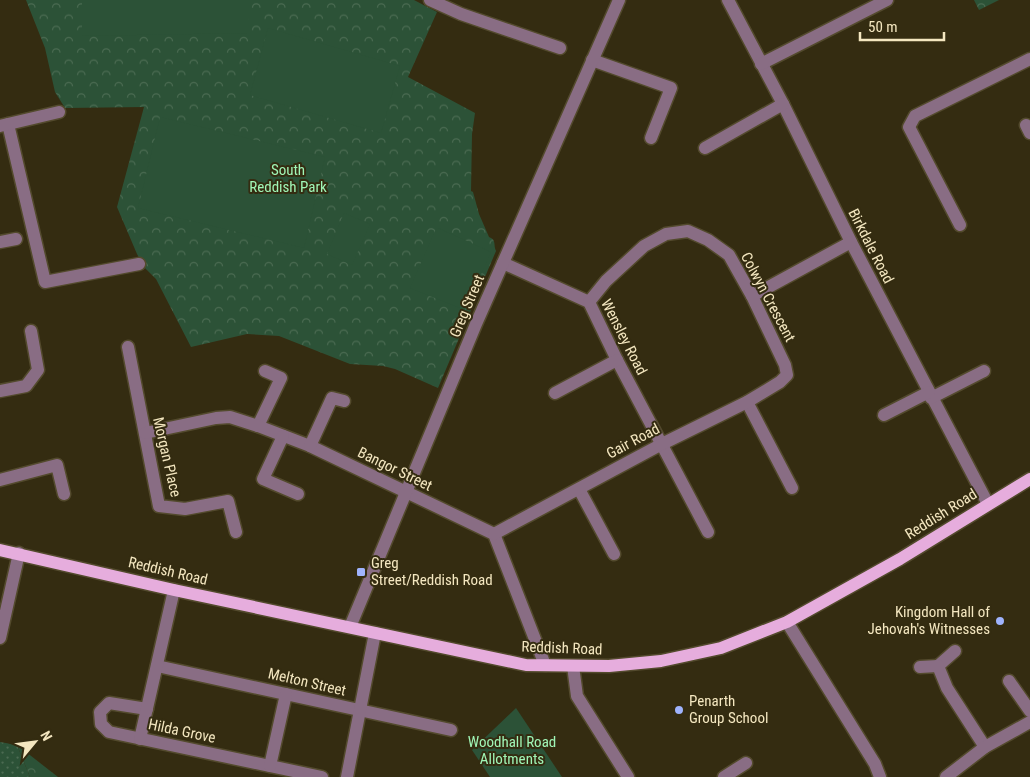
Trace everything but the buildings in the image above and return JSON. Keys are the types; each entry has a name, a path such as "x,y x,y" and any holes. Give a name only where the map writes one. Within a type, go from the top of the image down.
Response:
{"main road":[{"name":"Reddish Road","path":"0,550 174,590 526,665 609,666 661,661 721,648 787,622 900,559 988,504 1029,481"}],"street":[{"path":"430,0 461,14 560,48"},
{"name":"Greg Street","path":"350,628 503,263 619,0"},
{"name":"Birkdale Road","path":"728,0 783,104 851,242 988,504"},
{"path":"761,64 883,1"},
{"path":"960,225 908,127 915,116 1030,59"},
{"path":"592,60 671,88 651,138"},
{"path":"705,148 783,104"},
{"path":"59,112 4,125 44,282 139,264"},
{"name":"Colwyn Crescent","path":"590,302 606,281 644,246 666,234 688,231 708,240 729,255 752,296 785,365 787,375"},
{"path":"0,242 16,239"},
{"path":"752,296 851,242"},
{"name":"Wensley Road","path":"503,263 590,302 616,360 708,532"},
{"path":"0,391 26,386 38,370 31,331"},
{"name":"Morgan Place","path":"128,346 159,506 185,509 228,502 236,532"},
{"path":"555,393 616,360"},
{"path":"258,426 281,378 265,371"},
{"path":"884,416 984,371"},
{"name":"Gair Road","path":"494,534 662,444 747,402 780,382 787,375"},
{"path":"310,446 332,398 344,401"},
{"path":"747,402 792,488"},
{"name":"Bangor Street","path":"145,433 216,418 230,417 310,446 494,534"},
{"path":"283,436 263,479 298,494"},
{"path":"0,480 57,465 64,494"},
{"path":"579,489 614,554"},
{"path":"494,534 545,665"},
{"path":"0,638 19,553"},
{"path":"140,739 174,590"},
{"path":"787,622 875,764 880,777"},
{"path":"347,777 375,633"},
{"path":"920,667 938,666 955,651"},
{"name":"Melton Street","path":"157,666 451,730"},
{"path":"573,666 576,696 628,777"},
{"path":"938,666 947,688 985,747"},
{"path":"1009,681 1030,711"},
{"path":"270,766 286,694"},
{"name":"Hilda Grove","path":"147,709 109,704 100,712 101,724 109,732 322,777"},
{"path":"946,777 985,747 1030,722"},
{"path":"724,777 746,763"}],"green space":[{"name":"South Reddish Park","path":"26,0 414,0 437,12 408,77 475,113 472,134 471,191 489,237 494,241 496,251 438,388 395,369 383,366 350,364 279,336 247,334 191,347 156,279 144,267 137,254 117,207 144,107 65,108 55,92 45,48"},
{"path":"82,0 248,0 248,33 82,36"},
{"path":"974,0 999,0 979,10"},
{"path":"268,28 400,66 381,133 250,95"},
{"path":"160,117 325,157 304,248 138,208"},
{"path":"344,213 370,224 352,265 327,254"},
{"path":"438,228 491,252 465,310 410,288"},
{"name":"Woodhall Road Allotments","path":"516,708 562,777 490,777 472,750"},
{"path":"0,742 17,745 30,777 0,777"},
{"path":"17,745 58,777 30,777"}],"place":[{"name":"Greg Street/Reddish Road","path":"361,572"},
{"name":"Kingdom Hall of Jehovah's Witnesses","path":"1000,621"},
{"name":"Penarth Group School","path":"679,710"}]}
